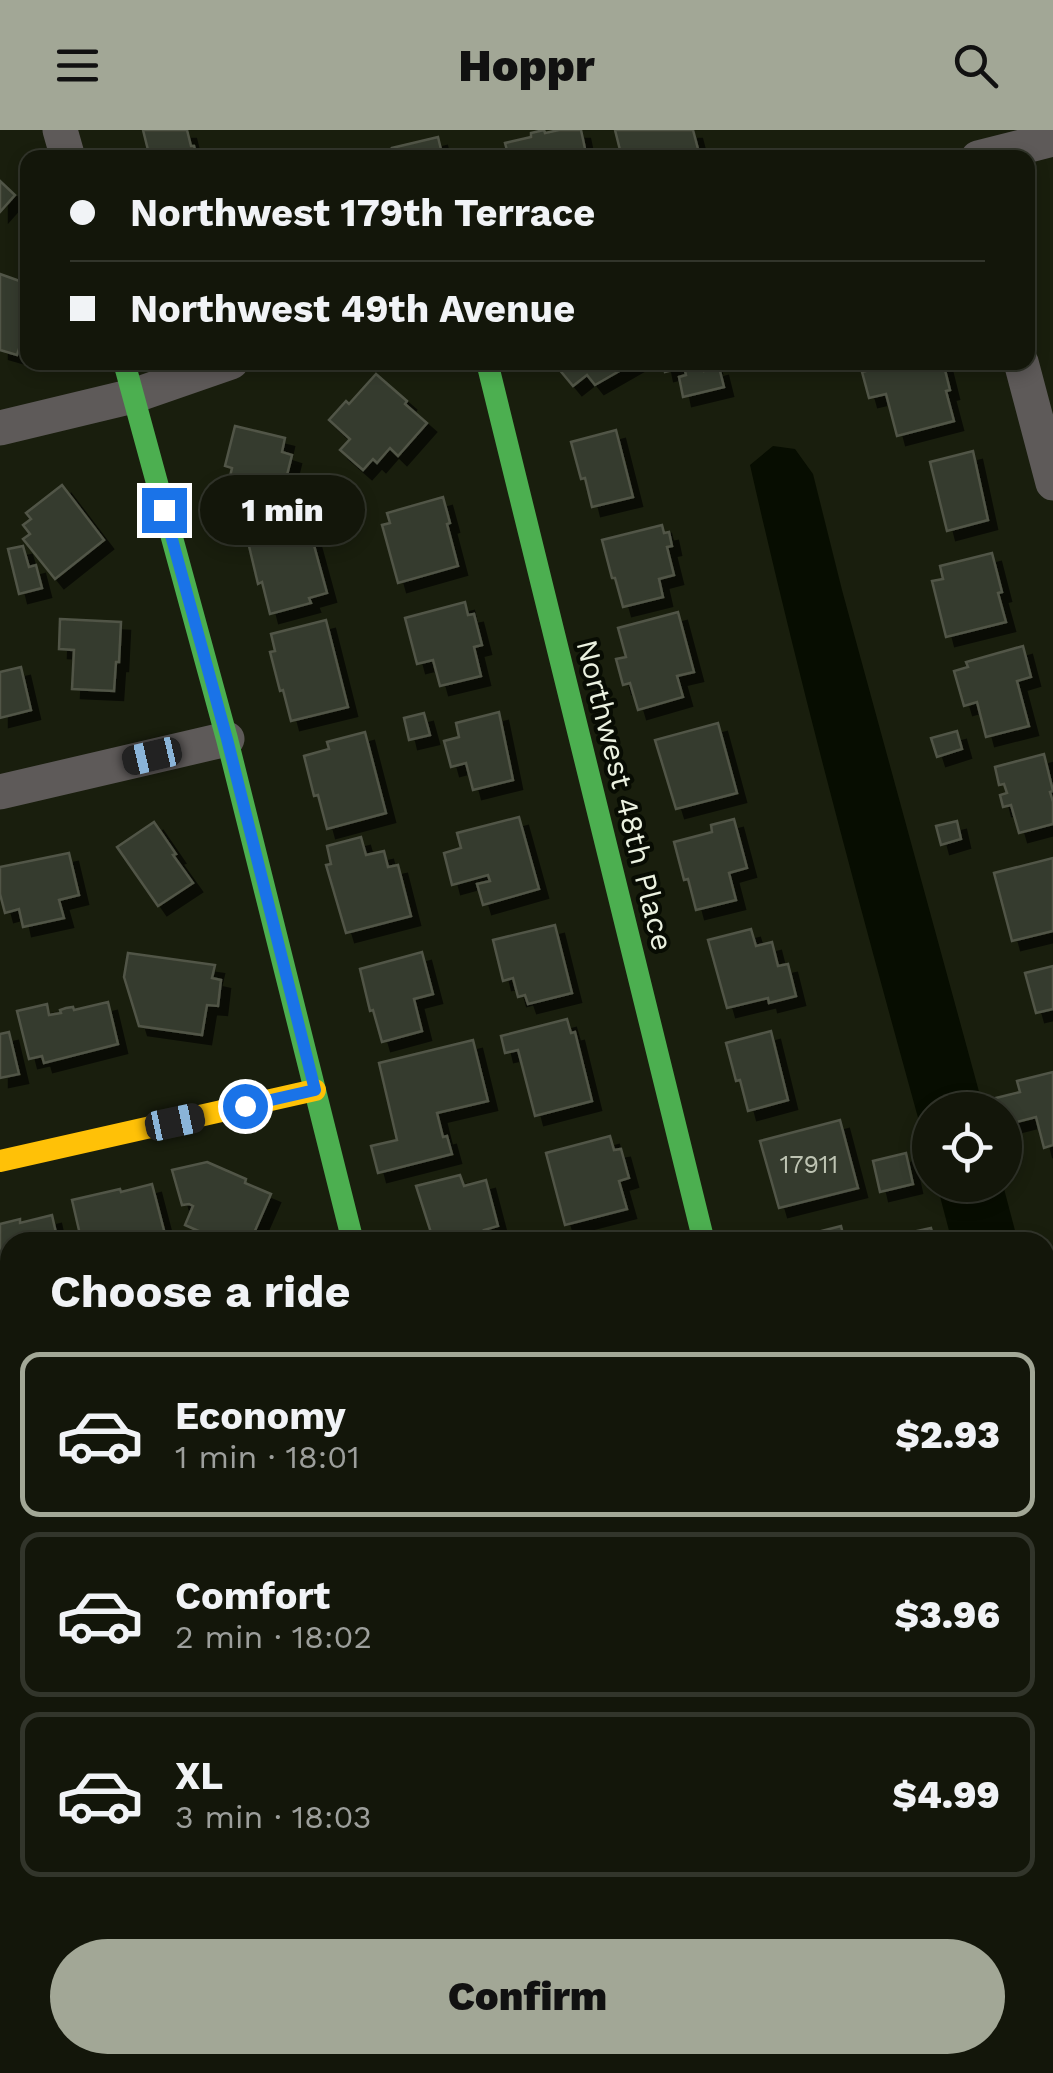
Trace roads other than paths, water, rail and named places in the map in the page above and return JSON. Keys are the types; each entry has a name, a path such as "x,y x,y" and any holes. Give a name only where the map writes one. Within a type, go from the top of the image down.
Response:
{"street":[{"path":"1010,150 1053,139"},
{"path":"0,428 128,379 183,370"},
{"name":"Northwest 48th Place","path":"489,370 702,1232"},
{"path":"1023,370 1053,483"},
{"path":"128,379 227,739 350,1232"},
{"path":"0,792 227,739"},
{"path":"0,1161 315,1090"}]}
